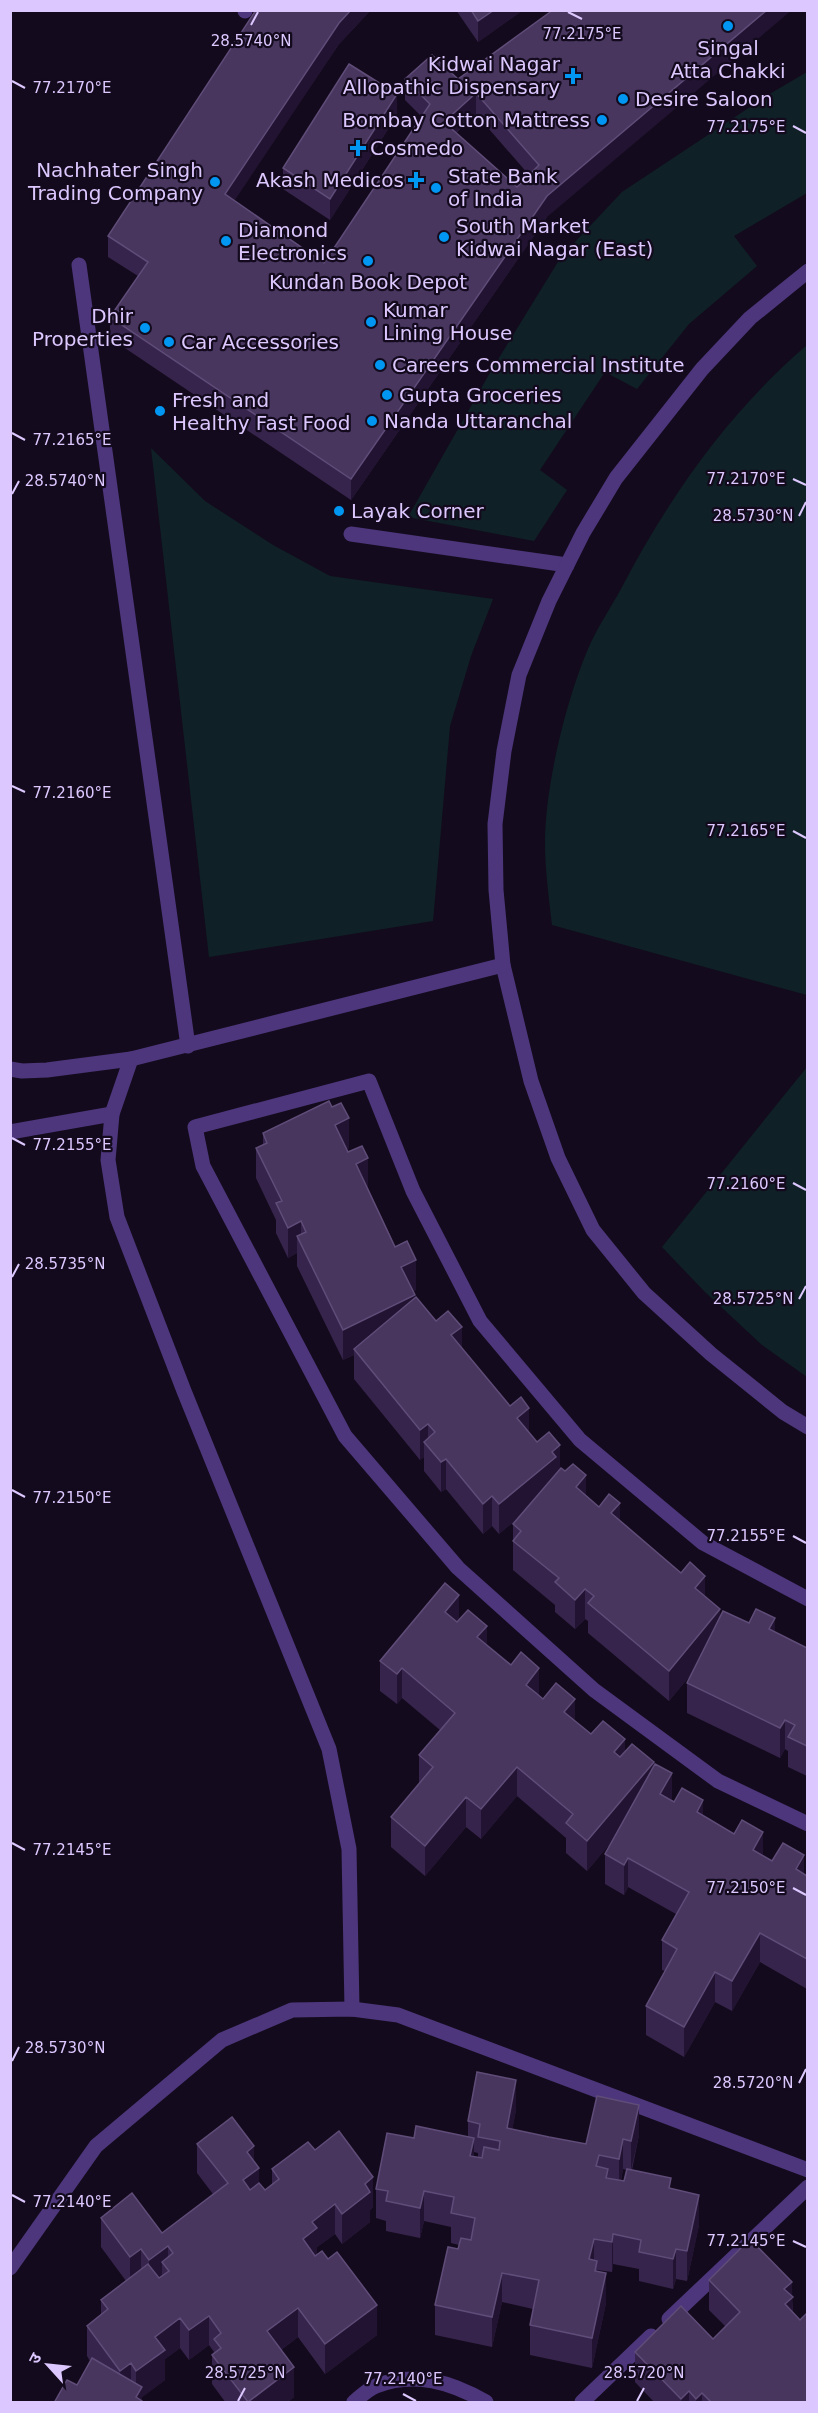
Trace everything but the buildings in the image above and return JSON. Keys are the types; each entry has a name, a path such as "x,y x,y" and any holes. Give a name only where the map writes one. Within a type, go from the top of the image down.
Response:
{"street":[{"path":"79,265 188,1046"},
{"path":"807,271 750,318 702,369 616,478 549,601 519,675 504,751 495,824 496,891 503,965 531,1081 558,1158 593,1230 644,1293 711,1354 783,1412 807,1426"},
{"path":"351,534 567,565"},
{"path":"10,1068 22,1071 47,1070 131,1059 456,975 503,965"},
{"path":"131,1059 112,1114 108,1160 117,1217 184,1391 329,1749 349,1849 352,2009"},
{"path":"807,1599 703,1543 580,1440 525,1376 480,1321 413,1191 369,1080 195,1127 203,1166 345,1436 458,1568 594,1690 718,1781 807,1824"},
{"path":"10,1132 112,1114"},
{"path":"10,2268 96,2146 222,2040 292,2010 352,2009 398,2015 807,2169"},
{"path":"582,2403 807,2187"},
{"path":"354,2403 374,2386 419,2377 465,2390 486,2403"}],"shaded area":[{"path":"807,72 807,193 734,236 757,266 689,324 637,389 605,372 540,470 567,490 534,541 408,517 491,371 561,257 622,192 768,95"},
{"path":"807,345 807,995 552,925 545,843 549,796 558,744 572,693 595,634 659,522 702,458 751,399"},
{"path":"151,448 205,501 273,545 330,576 493,599 471,656 450,726 433,921 209,957"},
{"path":"807,1067 808,1377 762,1345 704,1291 662,1247"}],"place":[{"name":"Singal Atta Chakki","path":"728,26"},
{"name":"Kidwai Nagar Allopathic Dispensary","path":"573,76"},
{"name":"Desire Saloon","path":"623,99"},
{"name":"Bombay Cotton Mattress","path":"602,120"},
{"name":"Cosmedo","path":"358,148"},
{"name":"Akash Medicos","path":"416,180"},
{"name":"Nachhater Singh Trading Company","path":"215,182"},
{"name":"State Bank of India","path":"436,188"},
{"name":"South Market Kidwai Nagar (East)","path":"444,237"},
{"name":"Diamond Electronics","path":"226,241"},
{"name":"Kundan Book Depot","path":"368,261"},
{"name":"Kumar Lining House","path":"371,322"},
{"name":"Dhir Properties","path":"145,328"},
{"name":"Car Accessories","path":"169,342"},
{"name":"Careers Commercial Institute","path":"380,365"},
{"name":"Gupta Groceries","path":"387,395"},
{"name":"Fresh and Healthy Fast Food","path":"160,411"},
{"name":"Nanda Uttaranchal","path":"372,421"},
{"name":"Layak Corner","path":"339,511"}]}
